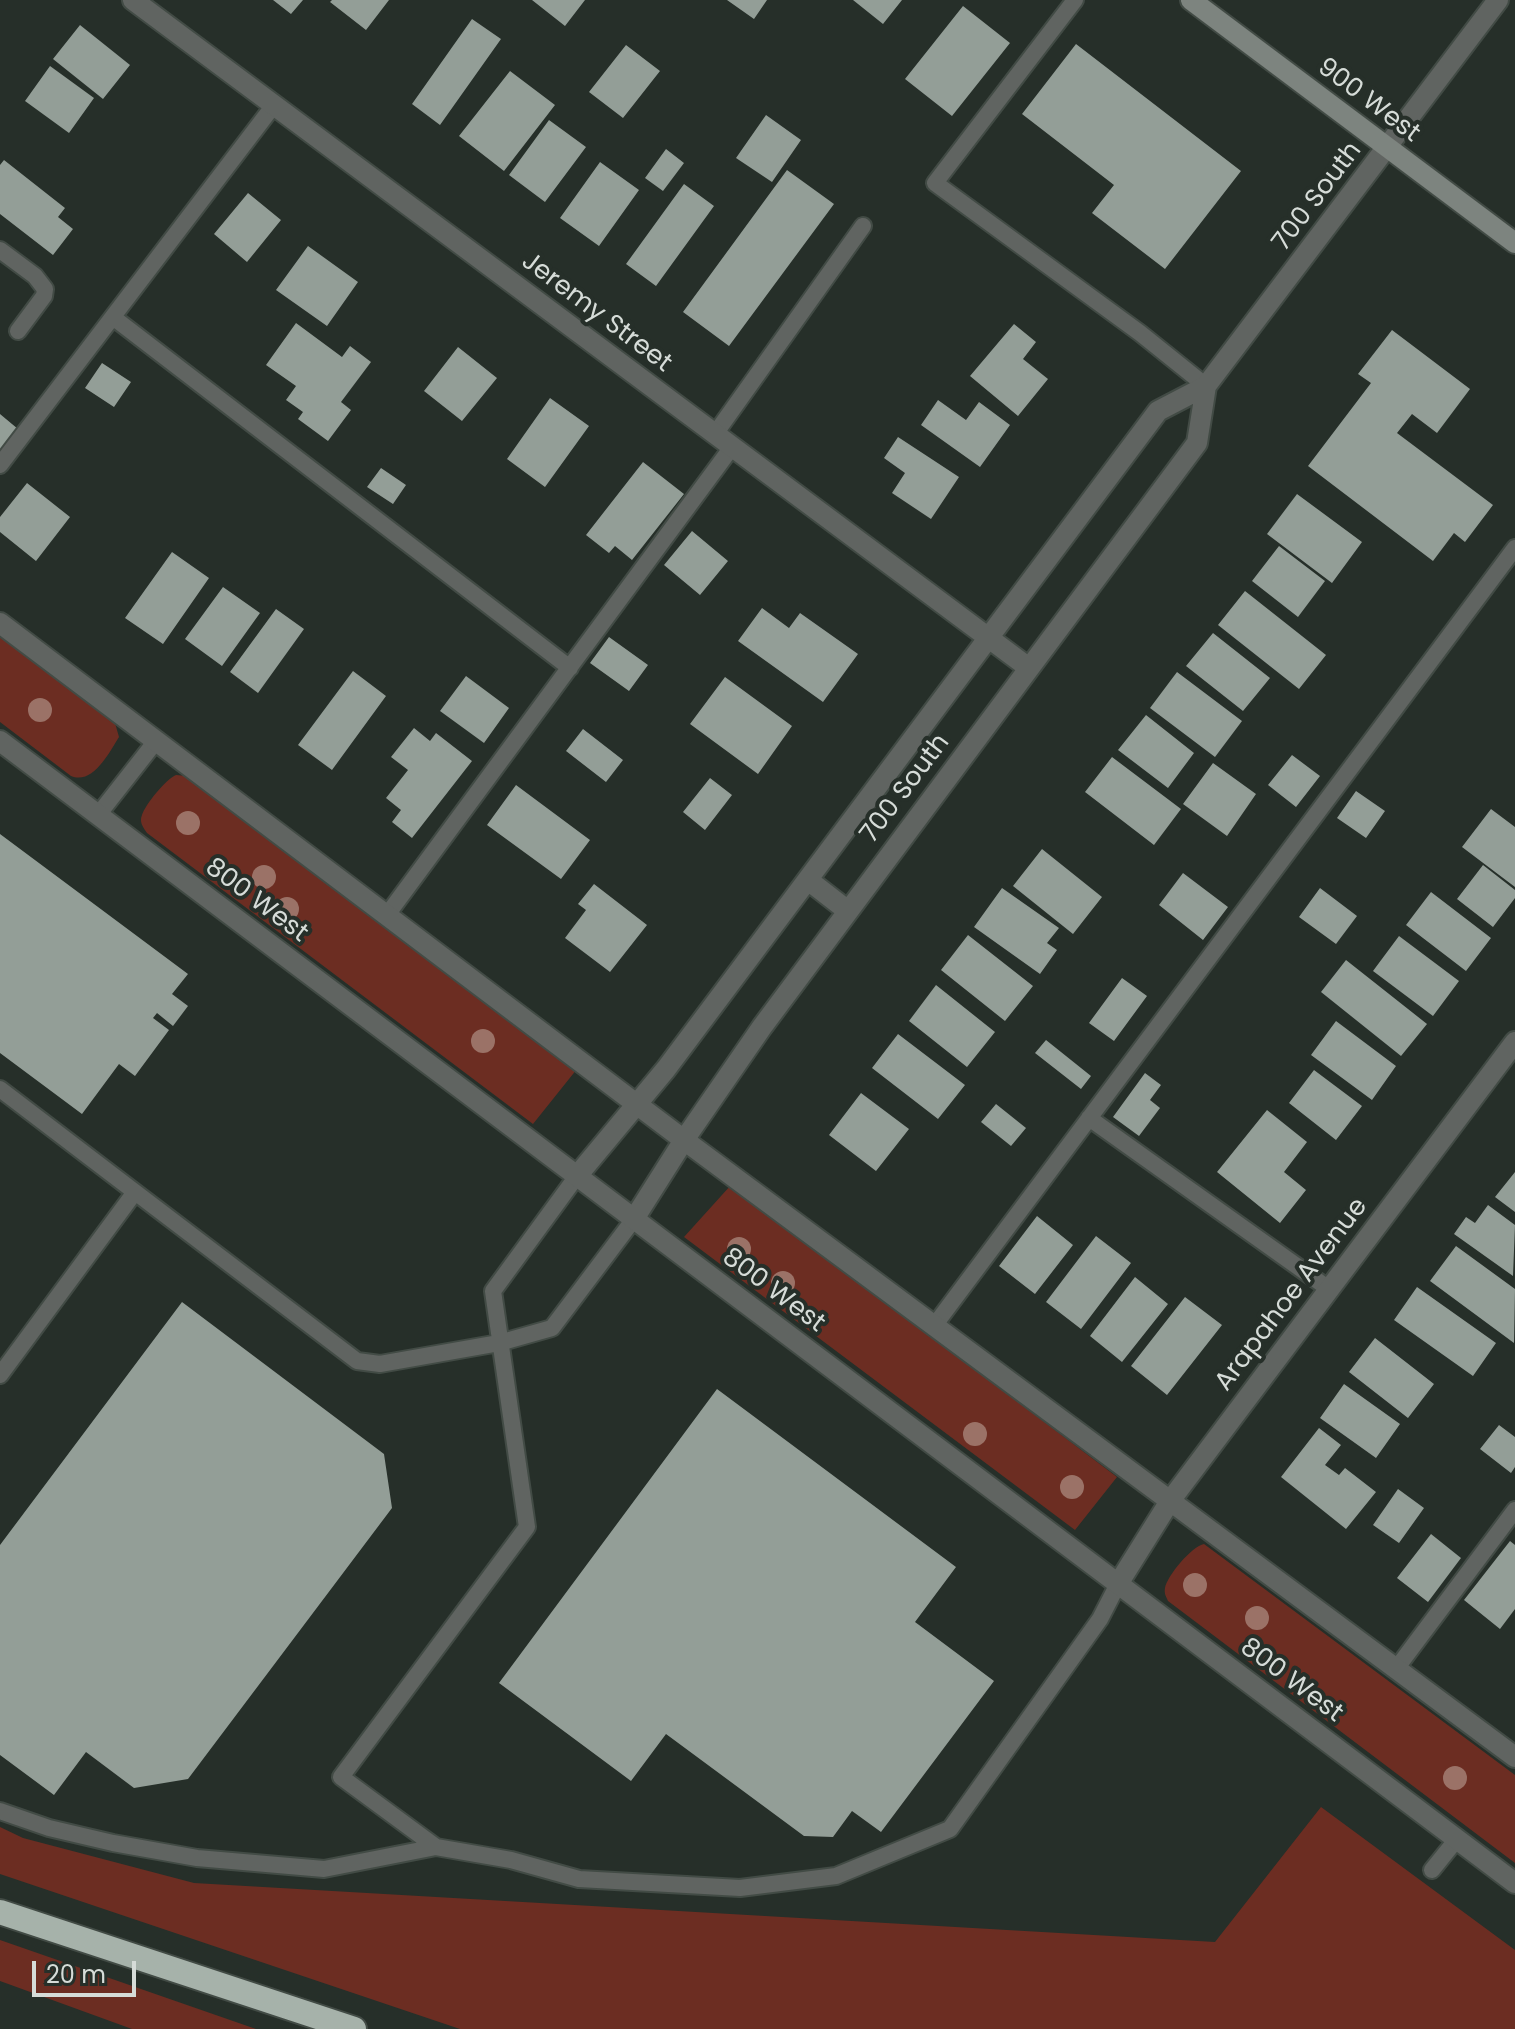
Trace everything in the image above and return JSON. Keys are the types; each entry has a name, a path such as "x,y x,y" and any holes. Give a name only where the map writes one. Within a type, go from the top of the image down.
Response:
{"highway":[{"path":"0,1912 354,2029"}],"main road":[{"name":"900 West","path":"1191,0 1515,243"}],"street":[{"name":"Jeremy Street","path":"133,0 1029,668"},
{"name":"700 South","path":"577,1176 637,1104 808,880 1158,411 1206,386 1498,0"},
{"name":"700 South","path":"634,1219 684,1140 848,911 1197,443 1206,386"},
{"path":"0,623 684,1140 1515,1757"},
{"name":"800 West","path":"0,741 1515,1883"},
{"path":"808,880 848,911"},
{"name":"Arapahoe Avenue","path":"1118,1584 1170,1501 1515,1042"}],"lane":[{"path":"1075,0 935,183 1140,333 1206,386"},
{"path":"0,465 274,105"},
{"path":"715,434 863,226"},
{"path":"0,250 35,276 45,289 44,296 18,331"},
{"path":"114,318 570,668"},
{"path":"387,915 732,447"},
{"path":"934,1326 1515,548"},
{"path":"98,815 156,741"},
{"path":"0,1089 357,1361 380,1364 499,1343 552,1328 634,1219"},
{"path":"1089,1118 1329,1289"},
{"path":"436,1847 341,1777 527,1527 493,1291 577,1176"},
{"path":"0,1375 135,1192"},
{"path":"1396,1669 1515,1510"},
{"path":"0,1811 49,1828 113,1843 197,1858 324,1869 436,1847 511,1860 579,1879 740,1888 836,1876 950,1829 1100,1619 1118,1584"},
{"path":"1432,1870 1457,1839"}],"shaded area":[{"path":"0,635 115,723 119,737 93,772 79,778 71,776 0,722"},
{"path":"176,775 187,776 577,1069 533,1124 147,833 141,822 144,811 151,799"},
{"path":"731,1185 1117,1477 1075,1530 684,1237"},
{"path":"1204,1544 1515,1775 1515,1863 1168,1601 1165,1590 1170,1576 1187,1556"},
{"path":"1321,1807 1515,1950 1515,2029 460,2029 0,1874 0,1827 23,1838 194,1883 1215,1942"},
{"path":"0,1940 256,2029 132,2029 0,1981"}],"building":[{"path":"273,0 303,0 291,14"},
{"path":"389,0 366,30 330,2"},
{"path":"532,0 585,0 565,26"},
{"path":"727,0 767,0 754,19"},
{"path":"853,0 902,0 883,24"},
{"path":"963,6 1010,43 952,116 905,79"},
{"path":"472,19 501,39 440,125 412,104"},
{"path":"80,25 130,65 103,99 53,59"},
{"path":"1076,44 1241,171 1165,269 1092,213 1114,185 1022,114"},
{"path":"626,45 660,71 623,118 589,92"},
{"path":"50,66 94,98 69,133 25,101"},
{"path":"510,71 555,105 504,171 459,136"},
{"path":"766,115 801,140 772,182 736,158"},
{"path":"549,120 586,147 545,202 509,175"},
{"path":"666,149 684,163 663,191 645,178"},
{"path":"4,160 65,208 58,217 73,229 53,255 0,214 0,165"},
{"path":"600,162 639,190 599,246 560,218"},
{"path":"787,170 834,204 729,346 683,312"},
{"path":"684,184 714,206 656,286 626,264"},
{"path":"248,193 281,220 247,262 214,234"},
{"path":"308,246 358,282 327,326 276,290"},
{"path":"296,323 342,357 350,346 371,362 341,402 351,410 328,441 298,419 303,412 286,400 296,386 266,365"},
{"path":"1014,324 1036,342 1023,359 1048,379 1018,416 970,376"},
{"path":"1392,330 1470,389 1437,433 1412,414 1397,433 1493,505 1465,542 1454,533 1433,561 1308,466 1371,383 1358,374"},
{"path":"458,347 497,378 462,421 424,391"},
{"path":"102,363 131,382 114,407 85,388"},
{"path":"550,398 589,426 545,487 507,459"},
{"path":"938,400 966,420 979,402 1010,425 980,467 921,425"},
{"path":"0,414 18,429 0,451"},
{"path":"898,437 959,477 931,519 892,493 905,473 884,458"},
{"path":"643,462 684,494 632,560 615,546 609,553 586,535"},
{"path":"381,468 406,485 393,504 367,487"},
{"path":"27,483 70,517 36,561 0,532 0,517"},
{"path":"1297,494 1362,542 1332,583 1267,534"},
{"path":"692,531 728,561 700,595 664,565"},
{"path":"1279,546 1325,581 1298,617 1252,581"},
{"path":"172,552 209,578 163,644 125,618"},
{"path":"223,587 260,613 222,666 185,639"},
{"path":"1245,591 1326,655 1299,689 1218,625"},
{"path":"762,608 789,628 800,613 858,654 823,702 738,641"},
{"path":"276,609 304,629 258,693 230,672"},
{"path":"1213,633 1270,678 1243,711 1186,666"},
{"path":"609,637 648,665 629,691 590,663"},
{"path":"353,671 386,696 332,770 298,745"},
{"path":"1177,672 1242,721 1215,757 1150,708"},
{"path":"466,676 509,708 484,743 440,711"},
{"path":"725,677 792,726 758,774 690,724"},
{"path":"1146,715 1194,753 1168,788 1118,750"},
{"path":"414,728 430,741 436,733 472,761 412,838 392,822 401,810 386,798 408,770 391,757"},
{"path":"583,729 623,760 606,782 566,751"},
{"path":"1292,755 1320,776 1296,807 1268,785"},
{"path":"1112,757 1181,809 1154,845 1085,792"},
{"path":"1213,763 1256,794 1227,836 1183,804"},
{"path":"710,778 732,795 705,830 683,812"},
{"path":"516,785 590,840 561,879 487,825"},
{"path":"1356,791 1385,811 1366,838 1337,818"},
{"path":"1491,809 1515,827 1515,887 1462,847"},
{"path":"0,834 188,974 172,994 188,1006 173,1026 157,1013 153,1018 169,1030 135,1076 119,1064 82,1114 0,1053"},
{"path":"1042,849 1102,897 1073,934 1013,886"},
{"path":"1483,865 1515,890 1515,898 1493,927 1457,899"},
{"path":"1183,873 1228,907 1203,940 1159,905"},
{"path":"594,884 647,925 610,972 565,938 586,910 578,904"},
{"path":"1002,888 1059,928 1047,943 1057,950 1040,974 974,927"},
{"path":"1320,888 1357,916 1336,944 1299,917"},
{"path":"1431,892 1491,938 1466,971 1406,925"},
{"path":"968,935 1033,986 1005,1021 941,970"},
{"path":"1399,936 1459,981 1433,1016 1373,971"},
{"path":"1346,960 1427,1024 1401,1056 1321,992"},
{"path":"1122,978 1147,996 1114,1041 1089,1023"},
{"path":"936,985 995,1032 967,1067 909,1021"},
{"path":"1336,1021 1396,1066 1372,1100 1311,1055"},
{"path":"898,1034 965,1085 938,1119 872,1068"},
{"path":"1046,1040 1091,1076 1081,1089 1035,1053"},
{"path":"1314,1070 1362,1106 1336,1140 1289,1103"},
{"path":"1145,1073 1161,1085 1150,1100 1160,1108 1139,1136 1113,1117"},
{"path":"861,1093 909,1129 876,1171 829,1135"},
{"path":"996,1104 1026,1128 1011,1146 981,1122"},
{"path":"1267,1110 1307,1142 1284,1172 1306,1190 1280,1223 1217,1172"},
{"path":"1515,1172 1515,1212 1495,1197"},
{"path":"1488,1205 1515,1225 1513,1276 1454,1234 1466,1217 1475,1223"},
{"path":"1037,1216 1073,1245 1035,1294 999,1266"},
{"path":"1096,1236 1131,1263 1081,1329 1046,1302"},
{"path":"1456,1246 1515,1289 1514,1343 1430,1281"},
{"path":"1135,1277 1168,1304 1122,1362 1090,1336"},
{"path":"1417,1287 1496,1343 1473,1376 1394,1320"},
{"path":"1185,1297 1222,1325 1167,1395 1131,1366"},
{"path":"182,1302 384,1454 392,1508 188,1779 134,1788 86,1752 54,1795 0,1755 0,1545"},
{"path":"1375,1338 1434,1384 1408,1418 1349,1372"},
{"path":"1344,1384 1400,1424 1376,1458 1320,1418"},
{"path":"717,1389 956,1567 915,1622 994,1681 881,1832 852,1811 833,1837 804,1836 666,1734 631,1781 499,1683"},
{"path":"1499,1425 1515,1437 1515,1467 1511,1473 1480,1449"},
{"path":"1319,1428 1341,1445 1325,1465 1339,1475 1345,1468 1376,1492 1346,1529 1281,1477"},
{"path":"1398,1489 1424,1508 1399,1543 1373,1525"},
{"path":"1431,1534 1461,1558 1428,1602 1397,1578"},
{"path":"1510,1541 1515,1545 1515,1609 1500,1629 1464,1600"}]}
